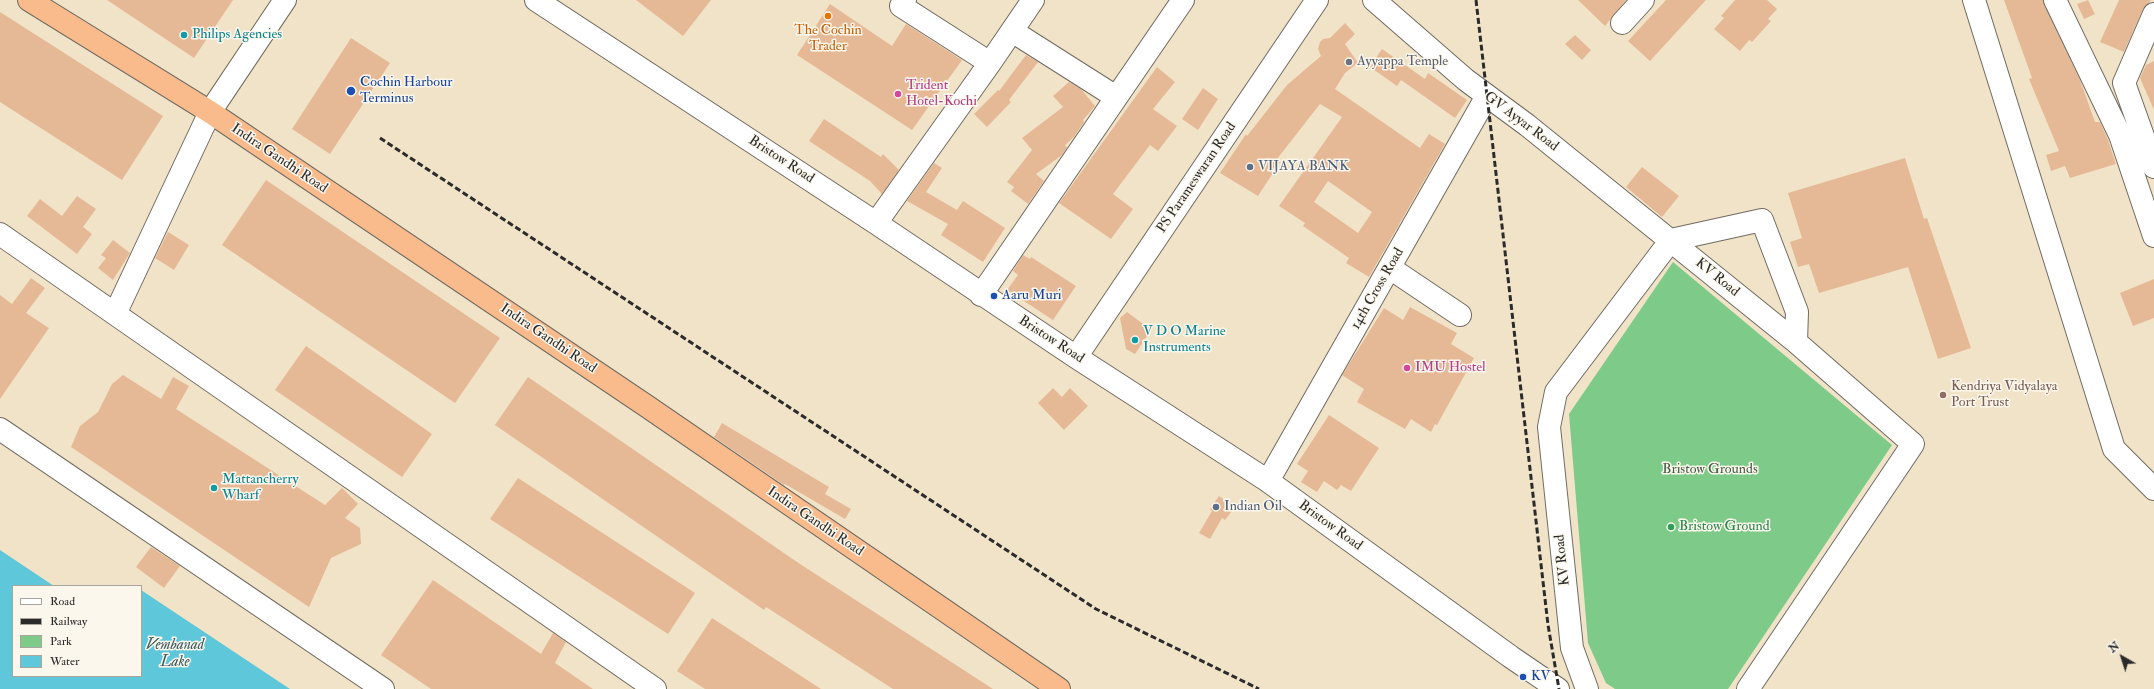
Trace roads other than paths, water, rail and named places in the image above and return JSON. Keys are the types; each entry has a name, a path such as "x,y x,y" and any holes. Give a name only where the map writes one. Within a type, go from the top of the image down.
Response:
{"highway":[{"name":"Indira Gandhi Road","path":"29,0 210,112 641,402 1059,689"}],"street":[{"path":"115,314 210,112 285,0"},
{"name":"Bristow Road","path":"536,0 876,223 1076,357 1268,481 1511,657 1558,689"},
{"path":"906,0 901,6 990,63"},
{"path":"876,223 1033,0"},
{"path":"981,294 1183,0"},
{"name":"PS Parameswaran Road","path":"1076,357 1317,0"},
{"name":"GV Ayyar Road","path":"1374,0 1466,80 1671,240"},
{"path":"1622,23 1643,0"},
{"path":"1974,0 2114,449 2154,489"},
{"path":"2055,0 2120,135 2154,236"},
{"path":"2154,14 2124,83 2154,167"},
{"path":"1012,31 1116,97"},
{"name":"14th Cross Road","path":"1268,481 1487,96"},
{"path":"1671,240 1762,220 1797,312 1796,342"},
{"path":"0,234 655,689"},
{"name":"KV Road","path":"1587,689 1572,648 1549,427 1556,392 1671,240 1796,342 1913,444 1748,689"},
{"path":"1390,268 1460,315"},
{"path":"0,429 383,689"}],"water":[{"name":"Vembanad Lake","path":"0,550 52,585 12,585 12,677 142,677 142,591 290,689 0,689"}],"railway":[{"path":"1476,0 1548,625 1559,689"},
{"path":"380,138 1096,609 1259,689"}],"place":[{"name":"The Cochin Trader","path":"828,16"},
{"name":"Philips Agencies","path":"184,35"},
{"name":"Ayyappa Temple","path":"1349,62"},
{"name":"Cochin Harbour Terminus","path":"351,91"},
{"name":"Trident Hotel-Kochi","path":"898,94"},
{"name":"VIJAYA BANK","path":"1250,167"},
{"name":"Aaru Muri","path":"994,296"},
{"name":"V D O Marine Instruments","path":"1135,340"},
{"name":"IMU Hostel","path":"1407,368"},
{"name":"Kendriya Vidyalaya Port Trust","path":"1943,395"},
{"name":"Mattancherry Wharf","path":"214,488"},
{"name":"Indian Oil","path":"1216,507"},
{"name":"Bristow Ground","path":"1671,527"},
{"name":"KV","path":"1523,677"}],"park label":[{"name":"Bristow Grounds","path":"1710,470"}]}
